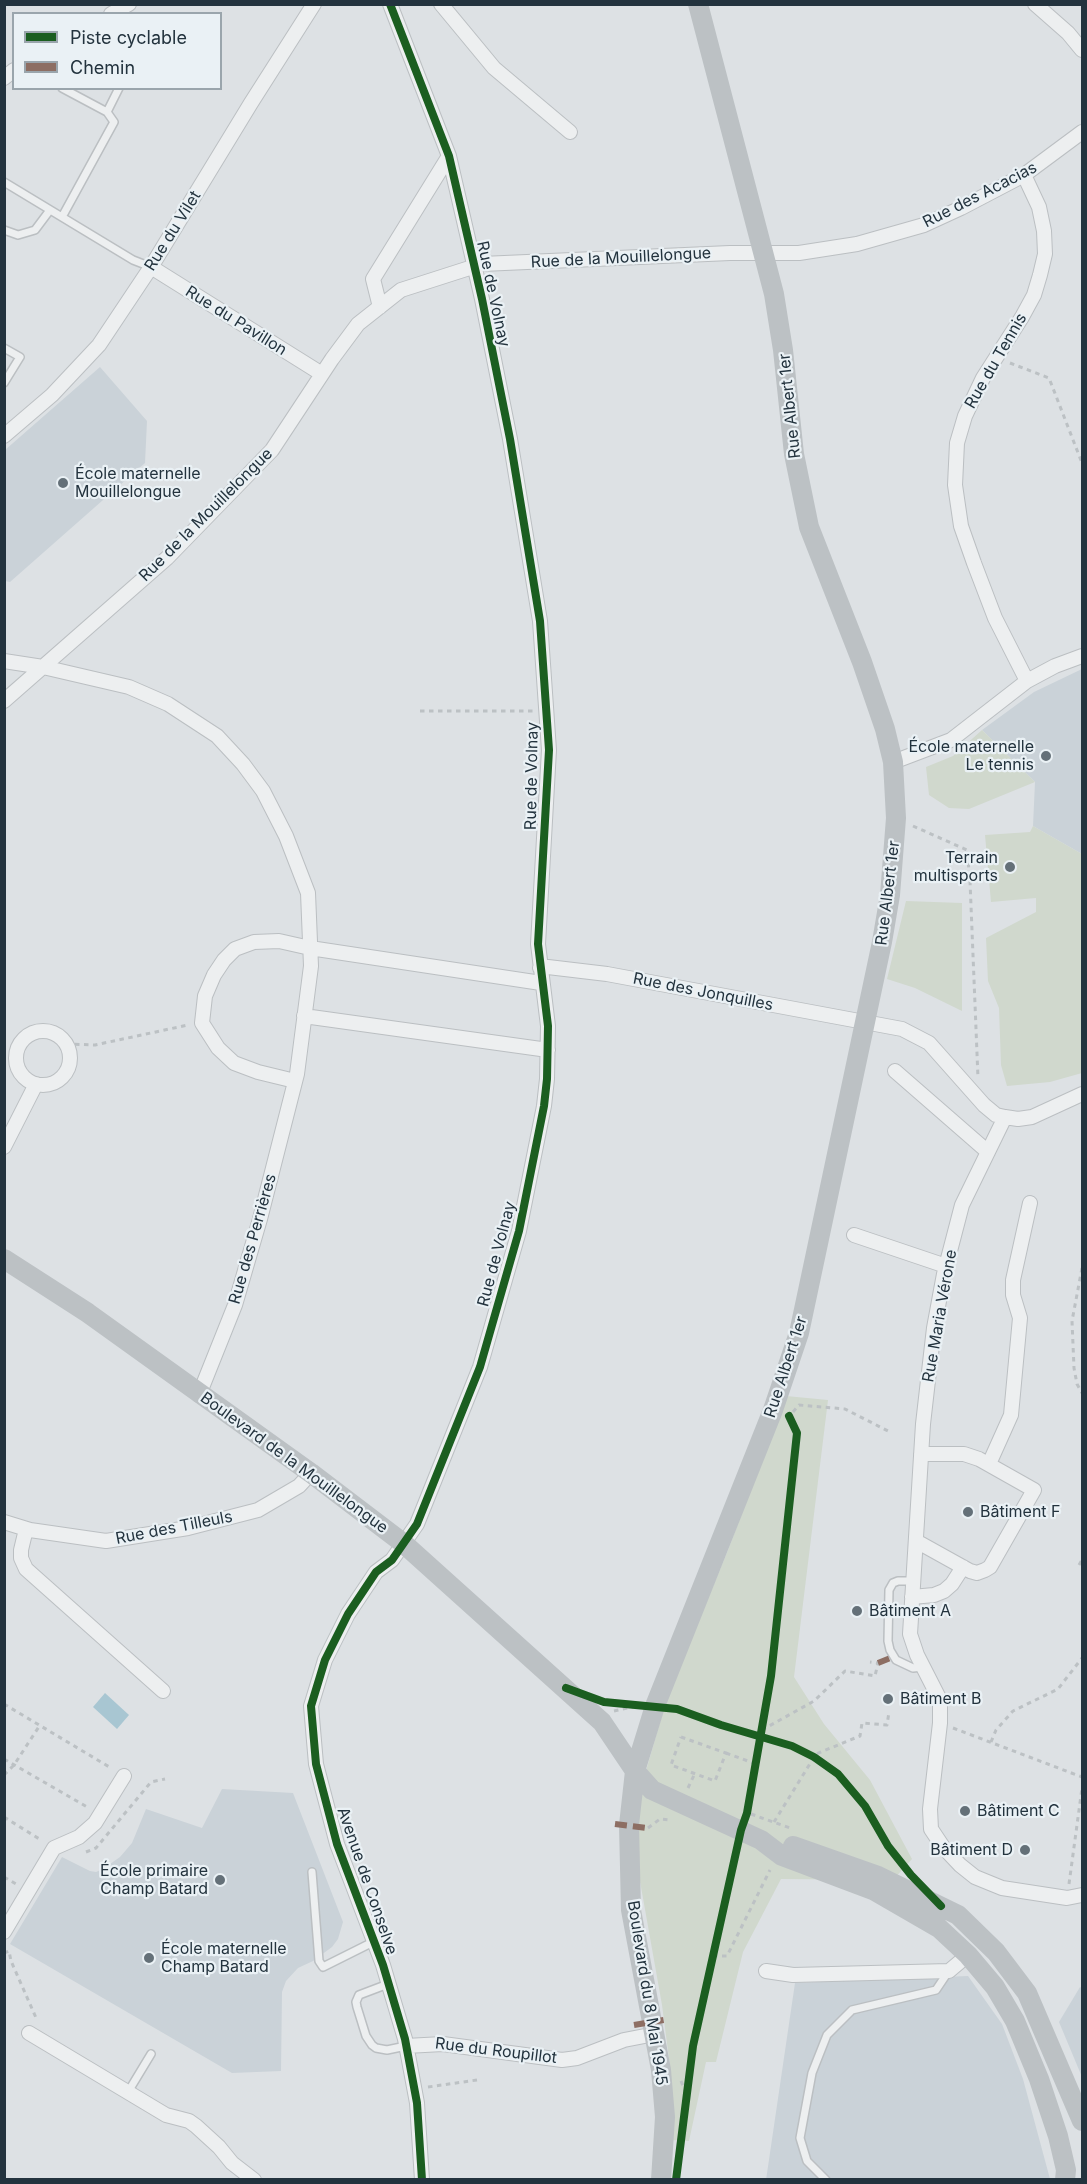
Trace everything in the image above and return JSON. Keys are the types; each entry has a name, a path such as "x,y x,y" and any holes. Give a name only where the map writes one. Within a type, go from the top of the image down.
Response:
{"main road":[{"name":"Rue Albert 1er","path":"635,1771 655,1706 773,1410 799,1333 866,1023 890,895 896,818 893,762 877,702 809,527 794,454 783,350 774,294 698,4"},
{"name":"Boulevard de la Mouillelongue","path":"4,1259 88,1313 199,1395 312,1473 403,1543 602,1722 635,1771 652,1790 761,1840"},
{"name":"Boulevard du 8 Mai 1945","path":"635,1771 629,1824 631,1910 661,2070 665,2117 661,2180"},
{"path":"761,1840 782,1856 875,1891 939,1928 968,1955 995,1987 1015,2021 1039,2079 1058,2136 1066,2170 1065,2180"},
{"path":"761,1840 788,1844 878,1876 958,1915 996,1952 1026,1993 1083,2121"}],"street":[{"path":"115,12 129,4"},
{"name":"Rue du Vilet","path":"4,436 52,395 99,345 151,267 314,4"},
{"name":"Rue de Volnay","path":"390,4 449,156 510,439 540,621 549,750 538,916 540,968 548,1026 544,1106 519,1231 480,1366 417,1524 403,1543"},
{"path":"441,4 494,68 570,132"},
{"path":"1035,4 1068,33 1083,50"},
{"name":"Rue des Acacias","path":"763,253 831,250 924,225 1024,175 1083,132"},
{"path":"380,307 373,279 449,156"},
{"name":"Rue du Tennis","path":"1024,175 1040,207 1045,254 1034,295 1023,317 983,378 964,416 955,463 956,506 961,526 994,618 1027,681"},
{"name":"Rue de la Mouillelongue","path":"4,701 167,558 272,450 358,324 401,290 473,266 763,253"},
{"name":"Rue du Pavillon","path":"151,267 322,374"},
{"path":"893,762 951,740 1027,681 1055,666 1083,656"},
{"name":"Rue des Perrières","path":"4,661 43,667 129,687 168,704 217,736 243,764 263,791 286,836 308,893 311,966 295,1081 260,1219 235,1305 199,1395"},
{"path":"295,1081 258,1072 234,1062 218,1048 202,1023 205,996 214,975 235,949 254,942 279,941 310,948 542,983"},
{"name":"Rue des Jonquilles","path":"540,968 607,974 902,1029 929,1043 977,1098 996,1115 1005,1117"},
{"path":"304,1016 548,1050"},
{"path":"39,1031 49,1032 59,1036 66,1044 70,1054 69,1064 57,1081 36,1084 20,1072 16,1062 17,1051 21,1042 29,1035 39,1031"},
{"path":"895,1071 988,1152"},
{"path":"4,1147 36,1084"},
{"path":"1005,1117 1018,1119 1032,1117 1083,1094"},
{"name":"Rue Maria Vérone","path":"1005,1117 962,1205 946,1266 934,1328 921,1454 910,1635 940,1700 940,1723 930,1809 931,1828 943,1847 975,1877 1002,1888 1067,1898 1083,1895"},
{"path":"989,1464 1011,1415 1020,1318 1013,1295 1013,1280 1030,1203"},
{"path":"854,1235 946,1266"},
{"path":"916,1541 977,1573 990,1567 1034,1490 989,1464 964,1454 921,1454"},
{"name":"Rue des Tilleuls","path":"4,1522 26,1529 106,1541 189,1528 258,1510 298,1486 312,1473"},
{"path":"26,1529 21,1558 26,1569 163,1691"},
{"name":"Avenue de Conselve","path":"403,1543 392,1560 376,1572 348,1614 325,1660 311,1706 316,1764 337,1844 374,1942 406,2046 417,2103 422,2180"},
{"path":"912,1597 934,1595 944,1591 952,1584 963,1567"},
{"path":"4,1932 54,1848 79,1837 95,1823 124,1776"},
{"path":"766,1971 793,1975 949,1971 968,1955"},
{"path":"29,2033 166,2115 189,2121 212,2139 232,2163 254,2180"},
{"name":"Rue du Roupillot","path":"406,2046 443,2044 562,2060 578,2058 624,2040 655,2034"}],"lane":[{"path":"62,218 114,122 107,112 66,90"},
{"path":"107,112 118,90"},
{"path":"4,182 133,260 151,267"},
{"path":"4,230 18,235 35,230 50,210"},
{"path":"4,348 20,357 4,383"},
{"path":"913,1581 898,1581 892,1584 889,1590 888,1641 892,1657 903,1665 913,1668 923,1667"},
{"path":"312,1872 319,1961 323,1967 374,1942"},
{"path":"826,2180 807,2161 800,2138 812,2073 827,2035 852,2010 936,1990 949,1971"},
{"path":"388,1984 359,1995 356,2002 357,2007 366,2036 372,2045 387,2050 406,2046"},
{"path":"128,2092 151,2054"}],"path":[{"path":"998,355 1012,365 1049,378 1083,463"},
{"path":"420,711 546,711"},
{"path":"896,818 967,850 979,1070 977,1098"},
{"path":"66,1044 94,1045 202,1023"},
{"path":"1083,1268 1076,1291 1072,1321 1074,1368 1077,1384 1083,1394"},
{"path":"804,1406 845,1409 890,1432"},
{"path":"1079,1565 1083,1560"},
{"path":"991,1742 996,1730 1013,1711 1058,1689 1083,1658"},
{"path":"762,1730 814,1701 845,1671 875,1676 878,1663 870,1662"},
{"path":"4,1704 124,1776"},
{"path":"774,1822 816,1754 860,1736 862,1723 887,1725 889,1712"},
{"path":"940,1723 1083,1778"},
{"path":"4,1775 14,1765 40,1725"},
{"path":"726,1753 715,1781 671,1764 681,1737 726,1753 756,1764"},
{"path":"4,1759 100,1815"},
{"path":"85,1852 96,1848 151,1782 165,1779"},
{"path":"1067,1898 1083,1788"},
{"path":"4,1817 54,1848"},
{"path":"645,1831 660,1819 676,1820"},
{"path":"713,1956 727,1956 774,1861"},
{"path":"4,1953 9,1951 19,1981 43,2033 44,2042"},
{"path":"679,2074 686,2093"},
{"path":"414,2088 477,2080"}],"shaded area":[{"name":"École maternelle Mouillelongue","path":"100,367 147,421 145,463 10,582 5,581 5,450"},
{"name":"École maternelle Le tennis","path":"1082,669 1082,854 1033,826 1035,782 982,730 1034,692"},
{"path":"982,730 1035,782 969,809 949,808 929,795 926,767 953,756"},
{"path":"1033,826 1082,854 1082,1073 1050,1082 1007,1086 1001,1065 999,1008 988,981 986,938 1036,912 1036,898 991,902 985,835 1030,832"},
{"path":"906,901 962,903 962,1011 915,988 887,979"},
{"path":"786,1396 828,1400 794,1677 824,1724 870,1780 912,1859 893,1880 781,1879 743,1952 716,2062 706,2062 689,2141 671,2140 670,2066 662,2005 638,1870 637,1829 641,1788 667,1698 728,1550"},
{"path":"222,1789 293,1793 343,1922 338,1939 332,1947 313,1961 298,1968 286,1981 282,1992 281,2071 232,2073 10,1944 62,1857 90,1871 96,1872 103,1869 120,1857 132,1843 146,1809 202,1828"},
{"path":"968,1976 1002,2024 1023,2079 1050,2179 766,2180 795,1983"},
{"path":"1080,1987 1082,1988 1082,2077 1059,2022"}],"water":[{"path":"105,1693 129,1715 117,1729 93,1707"}],"marked path":[{"path":"878,1663 893,1657"},
{"path":"615,1824 647,1828"},
{"path":"634,2025 669,2019"}],"cycle path":[{"path":"390,4 449,156 482,299 510,439 540,621 549,750 538,944 548,1026 547,1079 544,1106 519,1231 480,1367 417,1524 392,1560 376,1572 348,1614 325,1660 311,1706 316,1764 337,1844 383,1965 405,2039 417,2103 422,2180"},
{"path":"676,2180 693,2046 741,1830 747,1813 771,1676 797,1433 789,1416"},
{"path":"566,1688 604,1702 677,1709 792,1746 814,1757 838,1774 865,1806 888,1846 911,1875 941,1906"}],"place":[{"name":"École maternelle Mouillelongue","path":"63,483"},
{"name":"École maternelle Le tennis","path":"1046,756"},
{"name":"Terrain multisports","path":"1010,867"},
{"name":"Bâtiment F","path":"968,1512"},
{"name":"Bâtiment A","path":"857,1611"},
{"name":"Bâtiment B","path":"888,1699"},
{"name":"Bâtiment C","path":"965,1811"},
{"name":"Bâtiment D","path":"1025,1850"},
{"name":"École primaire Champ Batard","path":"220,1880"},
{"name":"École maternelle Champ Batard","path":"149,1958"}]}
